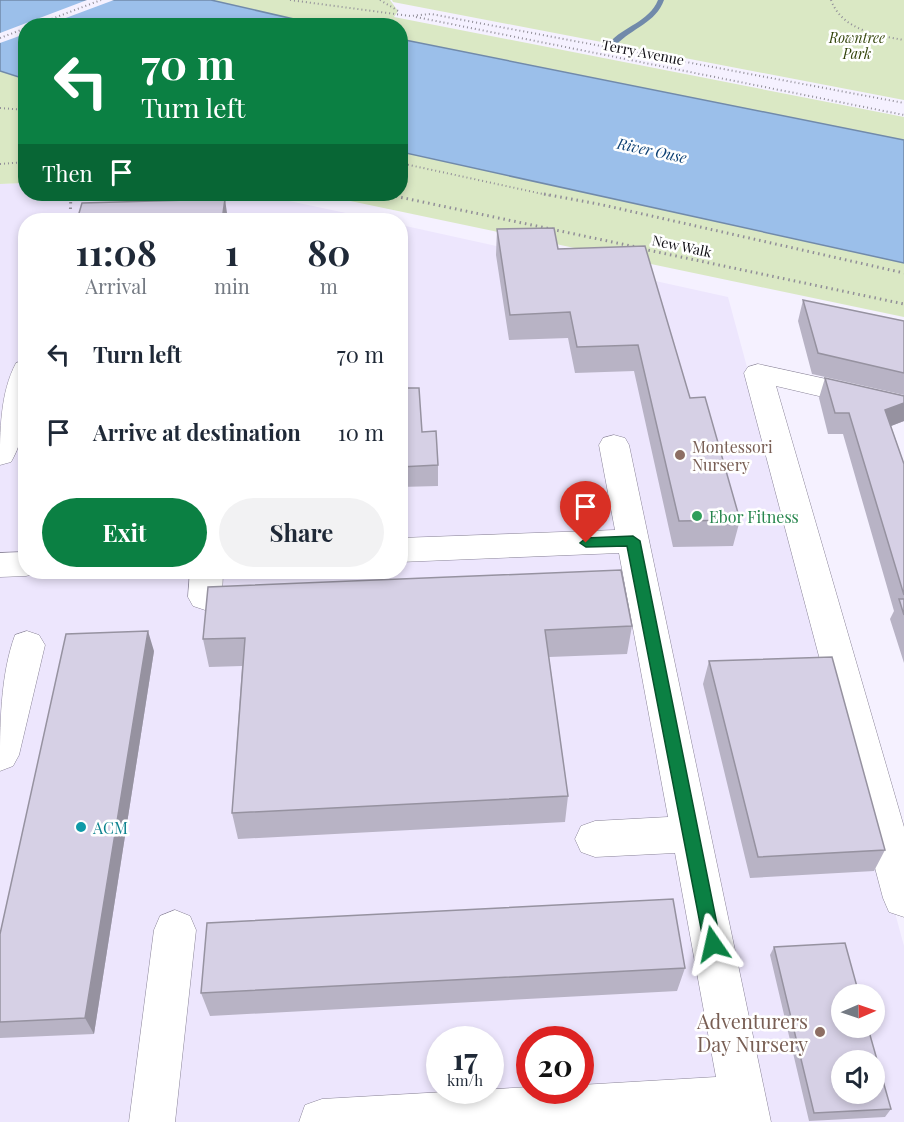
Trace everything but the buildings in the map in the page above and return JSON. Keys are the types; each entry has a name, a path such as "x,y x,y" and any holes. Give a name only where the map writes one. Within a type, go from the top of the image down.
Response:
{"street":[{"path":"903,402 758,373 904,898"},
{"path":"0,455 18,395"},
{"path":"322,1122 745,1110 614,445"},
{"path":"408,550 633,541"},
{"path":"0,565 18,564"},
{"path":"0,755 27,645"},
{"path":"596,839 691,834"},
{"path":"152,1122 176,930"}],"path":[{"path":"54,18 101,0"},
{"path":"290,0 410,16 431,14 904,103"},
{"name":"Terry Avenue","path":"381,0 410,16 904,115"},
{"path":"831,0 832,8 844,19 863,29 904,40"},
{"path":"0,38 18,31"},
{"path":"0,108 18,109"},
{"path":"0,164 18,163"},
{"path":"408,165 514,189 603,205 904,273"},
{"name":"New Walk","path":"408,199 904,304"}],"shaded area":[{"path":"18,183 18,201 289,201 346,213 18,213 18,579 408,579 408,227 728,297 904,946 904,1122 0,1122 0,184"}],"green space":[{"path":"211,0 390,0 398,11 394,17 399,18 289,18"},
{"name":"Rowntree Park","path":"392,0 904,0 904,100 393,2"},
{"path":"408,20 904,117 904,140 408,40"},
{"path":"0,71 18,77 18,183 0,184"},
{"path":"408,154 904,263 904,317 408,213 350,201 408,201"}],"water":[{"path":"0,0 211,0 289,18 18,18 18,77 0,71"},
{"name":"River Ouse","path":"408,41 904,140 904,263 408,154"}],"pier":[{"path":"87,0 114,0 66,18 40,18"},
{"path":"18,26 18,37 0,43 0,33"}],"waterway":[{"path":"613,43 654,14 661,0"}],"place":[{"name":"Montessori Nursery","path":"680,455"},
{"name":"Ebor Fitness","path":"697,516"},
{"name":"ACM","path":"81,827"},
{"name":"Adventurers Day Nursery","path":"820,1032"}],"route":[{"path":"586,543 633,541 713,944"}]}
